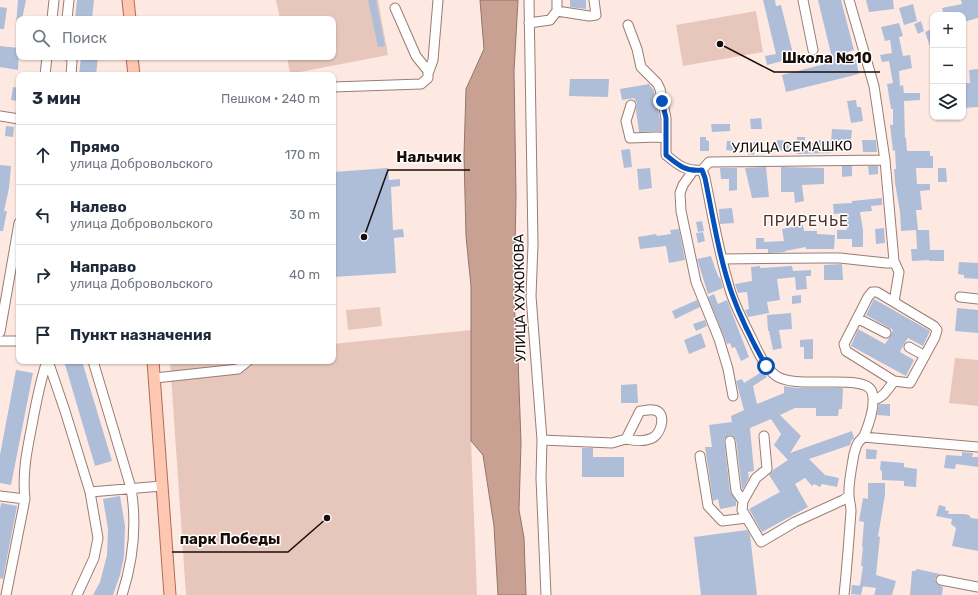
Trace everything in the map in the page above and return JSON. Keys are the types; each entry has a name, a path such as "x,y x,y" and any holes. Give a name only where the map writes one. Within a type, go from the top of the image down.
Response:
{"main road":[{"path":"128,0 130,16"},
{"path":"132,60 134,72"},
{"path":"154,364 170,595"}],"street":[{"path":"52,16 54,0"},
{"path":"68,16 69,0"},
{"path":"336,86 421,84 425,82 433,60 438,0"},
{"name":"УЛИЦА ХУЖОКОВА","path":"529,0 533,244 531,296 542,440 541,478 546,595"},
{"path":"529,23 550,20 557,11 557,0"},
{"path":"557,11 589,16 596,15 594,0"},
{"path":"803,0 813,50"},
{"path":"849,0 874,86 885,160 894,261 899,272 894,302"},
{"path":"396,8 416,56 426,68 428,74"},
{"path":"628,26 642,67 657,83 660,89 666,118 666,155 684,168 698,170 705,178 722,259 732,294 756,347 771,372 776,376 788,380 809,382 858,382 870,388 872,391 874,400 871,416 863,437 858,442 855,452 849,496 851,504 844,595"},
{"path":"45,72 47,60"},
{"path":"71,72 72,60"},
{"path":"631,105 626,121 630,138 657,136 666,138"},
{"path":"0,116 16,119"},
{"name":"УЛИЦА СЕМАШКО","path":"698,170 708,162 885,160"},
{"path":"698,170 683,185 680,193 681,211 696,282 721,347 728,369 733,396"},
{"path":"0,332 16,240"},
{"path":"722,259 840,258 886,263 891,263 894,261"},
{"path":"872,292 877,292 934,326 937,330 935,337 910,383 894,381 846,351 844,344 858,318 868,297 872,292"},
{"path":"960,297 978,300"},
{"path":"858,318 886,333"},
{"path":"0,341 16,341"},
{"path":"909,347 925,356"},
{"path":"6,595 25,499 23,486 25,462 40,382 46,364"},
{"path":"48,364 65,411 90,492 98,538 94,558 77,595"},
{"path":"94,364 131,488 134,507 134,535 129,567 122,595"},
{"path":"155,378 238,369 244,364"},
{"path":"874,400 878,399 886,392 894,381"},
{"path":"764,436 767,469 756,478 743,501 742,510 761,542 795,522 849,496"},
{"path":"863,437 978,447"},
{"path":"542,440 612,444 626,439"},
{"path":"730,441 736,491 743,501"},
{"path":"700,456 708,506 722,521 747,518"},
{"path":"90,492 162,486"},
{"path":"0,496 25,499"},
{"path":"941,580 978,587"}],"shaded area":[{"path":"276,0 378,0 388,55 300,72 290,72 288,60 336,60 336,16 279,16"},
{"path":"480,0 518,0 514,71 516,196 514,302 518,358 521,443 519,510 524,538 526,595 498,595 494,526 483,455 471,441 471,286 466,236 464,155 466,89 484,49"},
{"path":"756,11 763,52 683,66 676,25"},
{"path":"380,307 382,326 348,330 346,310"},
{"path":"471,330 471,441 477,595 186,595 170,364 336,364 336,344"},
{"path":"955,358 978,360 978,406 949,403"}],"building":[{"path":"18,0 26,0 23,16 17,16"},
{"path":"77,0 94,0 92,16 75,16"},
{"path":"368,0 376,0 385,46 378,47"},
{"path":"570,0 586,0 586,9 570,7"},
{"path":"763,0 775,0 776,6 781,5 794,58 767,65 765,56 776,54"},
{"path":"818,0 841,0 854,50 838,55 840,63 856,60 859,74 786,92 782,75 833,62"},
{"path":"866,0 893,0 894,9 869,12"},
{"path":"961,0 978,0 978,18 966,21 966,12 943,12 942,8 962,4"},
{"path":"913,4 917,21 904,25 899,8"},
{"path":"0,7 7,8 4,29 0,29"},
{"path":"921,21 924,31 918,34 914,24"},
{"path":"899,23 903,36 899,37 903,56 910,55 912,68 899,71 900,86 903,85 904,93 920,93 920,100 904,101 905,138 907,151 930,151 930,156 933,156 933,168 916,168 917,184 930,184 930,190 920,191 922,210 916,210 918,230 929,230 930,250 944,250 944,261 912,261 911,249 917,249 916,230 901,231 900,212 895,183 895,150 893,151 890,125 893,125 893,109 891,109 887,84 893,83 889,61 882,62 880,55 892,53 890,40 885,41 881,27"},
{"path":"930,30 930,46 925,32"},
{"path":"0,46 16,48 16,60 18,60 18,70 0,67"},
{"path":"81,60 98,60 96,72 79,72"},
{"path":"978,69 978,107 966,108 966,83 970,83 969,70"},
{"path":"570,79 609,79 608,97 569,96"},
{"path":"649,84 654,91 660,119 660,131 639,132 636,110 637,103 634,98 622,100 620,89"},
{"path":"13,87 16,88 16,101 11,100"},
{"path":"856,100 857,107 861,107 863,121 851,123 847,101"},
{"path":"761,118 762,129 751,129 750,119"},
{"path":"711,124 730,124 730,131 712,132"},
{"path":"6,126 14,127 13,137 5,136"},
{"path":"832,129 852,130 851,140 831,142"},
{"path":"700,137 706,137 706,140 709,141 709,151 700,151"},
{"path":"797,137 805,137 805,143 819,143 819,140 831,140 831,153 797,154 797,152 776,150 777,140 797,142"},
{"path":"862,140 876,140 877,152 863,152"},
{"path":"727,141 734,141 733,151 726,150"},
{"path":"748,142 758,142 758,151 754,151 754,155 747,154"},
{"path":"630,149 632,167 624,168 621,150"},
{"path":"0,165 11,166 9,188 4,211 7,211 3,231 0,231"},
{"path":"842,166 852,166 852,176 842,177"},
{"path":"868,166 878,166 878,174 869,175"},
{"path":"766,167 769,197 752,198 745,168"},
{"path":"781,167 824,168 824,184 802,185 804,201 795,203 794,192 781,192"},
{"path":"388,168 389,180 400,179 400,186 391,187 393,230 403,229 404,237 394,238 396,273 336,277 336,172"},
{"path":"650,168 652,188 639,190 637,169"},
{"path":"720,168 737,168 737,190 729,191 729,179 721,179"},
{"path":"938,168 946,168 947,182 938,182"},
{"path":"882,198 882,205 871,206 872,211 860,212 863,230 863,247 852,247 852,239 837,239 837,230 847,230 846,213 834,214 833,204 852,203 852,201"},
{"path":"732,208 734,223 720,224 719,209"},
{"path":"702,221 704,231 698,232 696,222"},
{"path":"803,225 804,231 817,231 817,234 835,235 834,249 806,249 806,247 785,252 768,253 768,249 756,249 756,238 764,238 764,242 784,241 782,229"},
{"path":"884,228 885,243 876,244 875,229"},
{"path":"679,229 685,260 669,263 666,246 640,249 638,237 656,234 657,236 671,234 670,230"},
{"path":"703,232 705,241 698,243 696,233"},
{"path":"711,256 723,288 708,294 697,259"},
{"path":"959,262 978,263 978,279 964,278 964,275 958,274"},
{"path":"842,264 843,280 824,280 824,265"},
{"path":"760,266 760,268 792,266 793,271 811,270 811,276 806,276 807,289 796,290 795,277 777,279 780,300 767,302 769,313 748,317 745,310 749,309 747,292 738,293 735,284 752,281 751,267"},
{"path":"714,294 718,304 727,300 749,357 741,361 735,347 732,348 730,343 727,344 708,297"},
{"path":"801,295 801,303 792,304 792,296"},
{"path":"874,299 930,331 923,346 908,338 904,344 900,352 914,360 906,376 851,346 858,329 885,344 891,335 893,330 866,315"},
{"path":"697,300 700,307 675,319 672,311"},
{"path":"957,308 978,310 978,333 955,331"},
{"path":"791,313 792,329 779,330 782,348 773,350 768,331 767,315"},
{"path":"705,320 707,326 696,331 693,324"},
{"path":"701,333 706,347 689,354 684,340"},
{"path":"813,339 813,359 804,359 804,347 800,347 800,340"},
{"path":"65,364 83,364 112,461 95,466"},
{"path":"16,370 33,373 11,485 0,483 0,455"},
{"path":"763,371 767,377 753,386 757,404 784,393 784,386 797,388 843,389 842,409 839,409 838,416 816,416 816,408 795,408 780,415 801,436 790,453 852,431 854,438 850,445 809,459 825,475 839,478 837,487 822,484 820,487 814,484 812,486 805,478 795,484 808,507 762,532 749,509 780,492 769,475 773,470 788,460 774,445 781,434 771,419 750,428 754,471 748,472 749,478 743,489 736,440 730,435 724,439 730,492 736,501 736,506 720,509 718,499 713,501 705,447 712,447 709,425 732,422 731,416 744,410 736,381 742,379 744,383"},
{"path":"637,384 638,403 621,403 621,385"},
{"path":"879,404 890,404 890,416 877,415"},
{"path":"582,448 593,448 593,457 624,457 624,477 582,477"},
{"path":"866,449 877,450 876,459 866,459"},
{"path":"962,452 973,453 972,457 978,457 978,467 956,464 955,469 944,468 946,455 962,456"},
{"path":"881,461 904,463 904,467 917,469 916,487 904,486 904,481 882,480 882,472 880,469"},
{"path":"868,483 885,483 885,495 878,536 880,537 876,575 896,581 892,595 874,595 876,588 860,586 863,566 861,566 864,522 859,521 863,498 868,499"},
{"path":"120,496 125,526 124,557 120,575 113,595 93,595 100,582 107,555 108,529 103,499"},
{"path":"1,503 17,506 3,579 0,578"},
{"path":"939,505 946,507 945,510 949,511 948,514 964,514 969,515 971,518 978,519 978,551 952,546 956,528 951,524 952,519 936,516"},
{"path":"747,530 750,535 757,595 701,595 694,537"},
{"path":"917,569 940,574 935,579 937,584 943,587 942,595 910,595 912,571"},
{"path":"852,585 863,586 861,595 851,594"}],"place":[{"name":"Школа №10","path":"720,44"},
{"name":"Нальчик","path":"364,237"},
{"name":"парк Победы","path":"327,518"}],"district":[{"name":"ПРИРЕЧЬЕ","path":"806,221"}],"route":[{"path":"662,101 666,118 666,155 684,168 693,171 702,170 722,259 732,294 742,318 766,366"}]}
